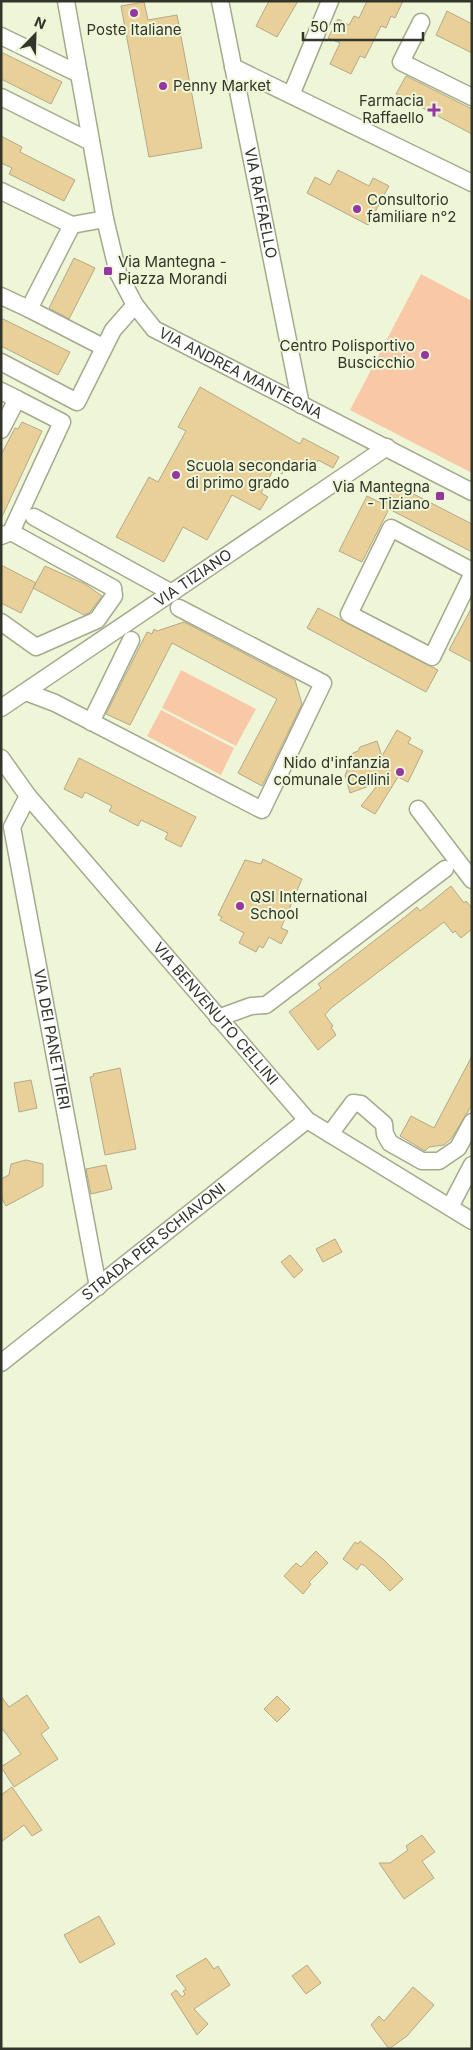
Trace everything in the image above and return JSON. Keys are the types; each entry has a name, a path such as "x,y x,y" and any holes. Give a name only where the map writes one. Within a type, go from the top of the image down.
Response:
{"street":[{"name":"VIA ANDREA MANTEGNA","path":"66,1 105,219 118,273 135,305 154,328 472,492"},
{"name":"VIA RAFFAELLO","path":"220,1 301,405"},
{"path":"292,95 330,4"},
{"path":"421,22 401,62 472,97"},
{"path":"1,36 79,74"},
{"path":"233,67 472,183"},
{"path":"1,97 91,142"},
{"path":"1,191 72,225 105,219"},
{"path":"28,309 72,225"},
{"path":"1,296 103,347"},
{"path":"1,362 77,402 113,330 135,305"},
{"path":"1,391 62,422 6,534 114,588 114,596 97,620 36,647 1,622"},
{"path":"1,430 17,399"},
{"name":"VIA TIZIANO","path":"1,708 387,447"},
{"path":"34,517 172,593"},
{"path":"391,528 472,573 432,656 349,614 391,528"},
{"path":"26,692 90,722 262,810 323,683 179,608"},
{"path":"90,722 131,640"},
{"name":"VIA BENVENUTO CELLINI","path":"1,758 28,796 307,1120 472,1221"},
{"name":"VIA DEI PANETTIERI","path":"28,796 12,828 98,1287"},
{"path":"418,809 472,880"},
{"path":"218,1018 251,1006 266,1005 445,869"},
{"path":"330,1134 353,1103 360,1104 384,1124 385,1134 390,1143 422,1161 439,1161 458,1148 472,1122"},
{"name":"STRADA PER SCHIAVONI","path":"1,1363 307,1120"},
{"path":"450,1207 472,1165"}],"shaded area":[{"name":"Centro Polisportivo Buscicchio","path":"421,274 472,301 472,473 350,410"},
{"path":"181,670 256,709 236,746 162,708"},
{"path":"161,710 234,748 221,775 147,736"}],"building":[{"path":"269,1 298,1 277,37 256,26"},
{"path":"367,1 403,1 395,18 391,16 386,28 381,26 365,58 360,56 351,74 330,64 340,43 328,38 338,19 349,25 354,16 359,18"},
{"name":"Penny Market","path":"144,2 148,20 177,15 202,148 149,157 121,6"},
{"path":"447,11 472,24 472,53 436,35"},
{"path":"1,52 62,82 51,104 1,79"},
{"path":"406,76 472,109 472,134 396,94"},
{"path":"1,136 22,147 20,152 75,180 64,201 9,174 12,168 1,163"},
{"name":"Consultorio familiare n°2","path":"338,170 369,186 373,178 389,186 368,225 307,193 315,177 330,185"},
{"path":"74,258 95,268 69,319 49,308"},
{"path":"1,318 70,352 58,375 1,346"},
{"name":"Scuola secondaria di primo grado","path":"200,387 300,444 303,438 339,457 333,468 318,460 311,473 289,461 282,474 274,469 261,493 268,497 260,510 232,495 207,540 183,527 164,562 116,537 149,477 158,482 186,431 178,427"},
{"path":"22,422 42,431 1,519 1,455 15,428 18,429"},
{"path":"396,485 472,524 472,552 389,509 362,562 339,551 367,496 385,505"},
{"path":"1,565 36,583 21,613 1,603"},
{"path":"45,566 85,584 102,596 90,612 84,615 33,588"},
{"path":"472,607 472,662 449,650"},
{"path":"318,608 438,670 426,692 307,628"},
{"path":"184,622 295,680 302,704 262,786 238,773 277,699 172,643 130,725 106,714 147,632 152,634 154,629 157,631"},
{"name":"Nido d'infanzia comunale Cellini","path":"397,730 411,738 408,743 423,751 408,782 398,777 375,814 361,806 380,782 350,793 345,775 347,771 346,766 353,753 358,751 360,747 377,741 382,756"},
{"path":"79,758 196,817 181,847 165,839 168,833 141,820 138,826 109,811 112,806 85,792 82,798 64,789"},
{"name":"QSI International School","path":"263,859 302,879 281,928 288,931 281,944 269,937 263,948 259,946 256,952 239,943 244,933 220,920 222,917 218,915 245,860 261,864"},
{"path":"451,886 464,903 466,901 472,908 472,929 461,938 455,931 453,933 444,922 331,1008 325,1015 333,1026 331,1027 336,1035 318,1050 289,1012 321,988 318,984 417,907 420,911"},
{"path":"472,1056 472,1105 451,1139 444,1145 429,1147 425,1151 400,1136 411,1116 434,1128"},
{"path":"120,1068 136,1149 105,1155 90,1077 94,1076 93,1074"},
{"path":"31,1080 37,1108 19,1112 14,1083"},
{"path":"26,1160 43,1164 43,1186 6,1206 1,1197 1,1179 9,1175 11,1164"},
{"path":"106,1165 112,1189 91,1194 86,1169"},
{"path":"335,1239 342,1252 323,1262 316,1249"},
{"path":"290,1255 303,1270 294,1278 281,1262"},
{"path":"360,1541 383,1559 403,1579 390,1591 365,1566 361,1564 357,1570 343,1559 355,1542 358,1544"},
{"path":"316,1551 328,1563 309,1582 311,1584 303,1594 284,1576 296,1563 301,1567"},
{"path":"27,1695 49,1728 41,1734 58,1759 14,1787 1,1767 21,1754 1,1727 1,1696 9,1707"},
{"path":"277,1696 290,1709 277,1722 264,1709"},
{"path":"12,1787 42,1830 32,1836 24,1825 1,1842 1,1795"},
{"path":"422,1835 435,1852 422,1861 434,1878 404,1899 379,1863 390,1863 408,1850 406,1846"},
{"path":"99,1916 115,1944 80,1963 64,1935"},
{"path":"206,1958 214,1969 218,1966 230,1985 194,2009 208,2024 197,2035 171,1994 176,1990 182,1997 185,1994 183,1991 186,1989 176,1976"},
{"path":"307,1965 321,1983 306,1994 292,1976"},
{"path":"413,1987 434,2005 407,2036 389,2049 371,2025 379,2016 384,2021"}],"place":[{"name":"Poste Italiane","path":"134,13"},
{"name":"Penny Market","path":"163,86"},
{"name":"Farmacia Raffaello","path":"434,110"},
{"name":"Consultorio familiare n°2","path":"357,209"},
{"name":"Via Mantegna - Piazza Morandi","path":"108,271"},
{"name":"Centro Polisportivo Buscicchio","path":"425,355"},
{"name":"Scuola secondaria di primo grado","path":"176,475"},
{"name":"Via Mantegna - Tiziano","path":"440,496"},
{"name":"Nido d'infanzia comunale Cellini","path":"400,772"},
{"name":"QSI International School","path":"240,906"}]}
